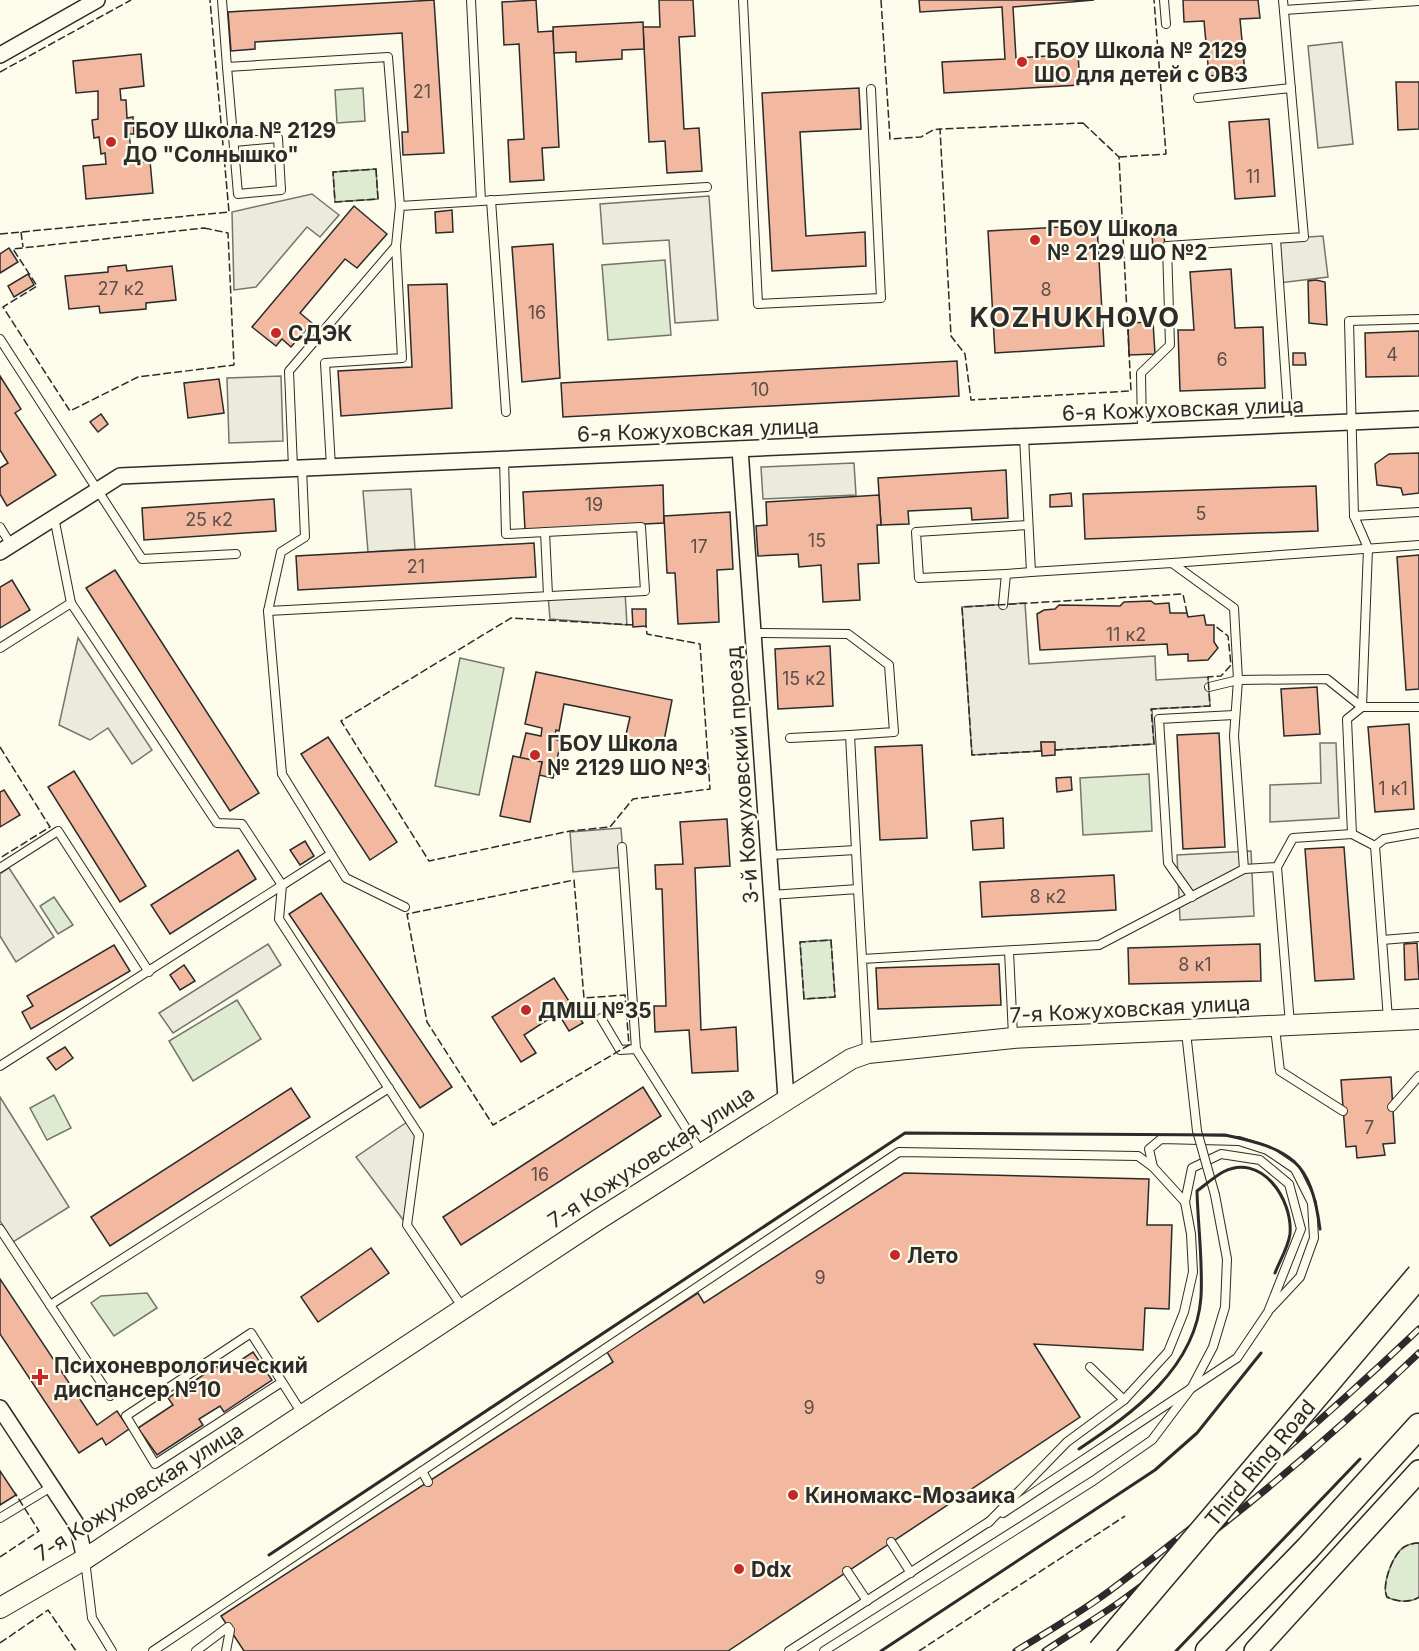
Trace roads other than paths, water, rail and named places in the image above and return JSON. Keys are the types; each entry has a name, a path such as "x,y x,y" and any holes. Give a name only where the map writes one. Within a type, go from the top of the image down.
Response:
{"main road":[{"name":"Third Ring Road","path":"1100,1651 1419,1275"},
{"path":"1208,1651 1308,1548 1419,1426"},
{"path":"1255,1651 1419,1471"}],"street":[{"path":"0,55 98,0"},
{"name":"6-я Кожуховская улица","path":"5,548 120,476 1419,420"},
{"name":"3-й Кожуховский проезд","path":"740,449 786,1098"},
{"name":"7-я Кожуховская улица","path":"0,1608 85,1559 701,1152 851,1059 868,1053 1014,1038 1419,1019"},
{"path":"0,1408 77,1525 85,1559"}],"lane":[{"path":"222,0 238,194 281,190 278,138 234,142"},
{"path":"471,0 481,201"},
{"path":"743,0 758,304 880,298 870,89"},
{"path":"1164,0 1166,24"},
{"path":"1142,431 1141,373 1170,345 1167,246 1304,237 1283,0"},
{"path":"1284,10 1343,3 1419,1"},
{"path":"227,67 388,57 400,206 396,246 402,358 325,363 331,466"},
{"path":"1198,98 1291,88"},
{"path":"400,206 707,187"},
{"path":"491,200 506,412"},
{"path":"1276,239 1289,425"},
{"path":"396,246 289,371 304,537 281,552 268,611 282,774 346,878 405,907"},
{"path":"1352,834 1347,719 1362,707 1368,548 1354,516 1349,321 1419,319"},
{"path":"0,339 142,559 236,554"},
{"path":"1024,436 1031,572"},
{"path":"268,611 645,591 641,527 506,534 504,459"},
{"path":"1354,516 1419,512"},
{"path":"54,518 71,603 217,823 242,824 282,885 279,919 419,1135 407,1225 464,1309"},
{"path":"1028,525 916,532 919,578 1419,545"},
{"path":"0,527 5,548"},
{"path":"545,532 548,595"},
{"path":"1172,563 1234,608 1238,680 1234,715 1244,869"},
{"path":"1003,605 1006,574"},
{"path":"0,648 71,603"},
{"path":"753,633 848,633 890,665 894,732 790,738"},
{"path":"1209,687 1238,680 1327,679 1362,707 1419,707"},
{"path":"1192,897 1168,864 1159,719 1234,715"},
{"path":"849,735 868,1053"},
{"path":"0,868 58,831 149,972"},
{"path":"1375,846 1384,839 1419,833"},
{"path":"1343,1111 1280,1071 1283,1026 1277,867 1293,837 1352,834 1375,846"},
{"path":"1375,846 1388,1020"},
{"path":"622,847 636,1049 701,1152"},
{"path":"769,855 856,850"},
{"path":"0,1066 331,854"},
{"path":"862,959 1099,945 1244,869 1277,867"},
{"path":"771,895 858,889"},
{"path":"1382,940 1419,937"},
{"path":"1009,951 1014,1038"},
{"path":"601,1018 620,1050 636,1049"},
{"path":"824,1651 1093,1481 1152,1440 1192,1387 1213,1347 1225,1307 1227,1259 1215,1195 1197,1131 1186,1030"},
{"path":"1392,1107 1419,1076"},
{"path":"50,1305 389,1088"},
{"path":"789,1651 1237,1358 1268,1312 1300,1277 1314,1238 1312,1203 1295,1169 1267,1150 1239,1141 1161,1138 1149,1149 1153,1167"},
{"path":"153,1651 899,1152 1138,1156 1153,1167 1185,1202"},
{"path":"988,1523 1067,1442 1124,1400 1168,1352 1184,1312 1193,1272 1191,1234 1185,1202 1192,1168 1221,1154 1260,1160 1289,1185 1301,1229 1268,1312"},
{"path":"0,1230 110,1396"},
{"path":"282,1382 155,1464 126,1416 251,1333 282,1382 303,1416"},
{"path":"1090,1367 1124,1400"},
{"path":"422,1471 428,1482"},
{"path":"0,1518 51,1487"},
{"path":"891,1542 911,1572"},
{"path":"85,1559 92,1618 112,1651"},
{"path":"848,1571 867,1601"},
{"path":"235,1607 238,1594"},
{"path":"196,1651 229,1629 226,1651"}],"railway":[{"path":"1016,1651 1104,1595 1195,1525 1309,1429 1419,1329"},
{"path":"1045,1651 1121,1601 1237,1513 1312,1451 1419,1353"}],"place":[{"name":"ГБОУ Школа № 2129 ШО для детей с ОВЗ","path":"1022,62"},
{"name":"ГБОУ Школа № 2129 ДО \"Солнышко\"","path":"111,142"},
{"name":"ГБОУ Школа № 2129 ШО №2","path":"1035,240"},
{"name":"СДЭК","path":"276,333"},
{"name":"ГБОУ Школа № 2129 ШО №3","path":"535,755"},
{"name":"ДМШ №35","path":"526,1010"},
{"name":"Лето","path":"895,1255"},
{"name":"Психоневрологический диспансер №10","path":"40,1377"},
{"name":"Киномакс-Мозаика","path":"793,1495"},
{"name":"Ddx","path":"739,1569"}],"district":[{"name":"KOZHUKHOVO","path":"1075,317"}]}
